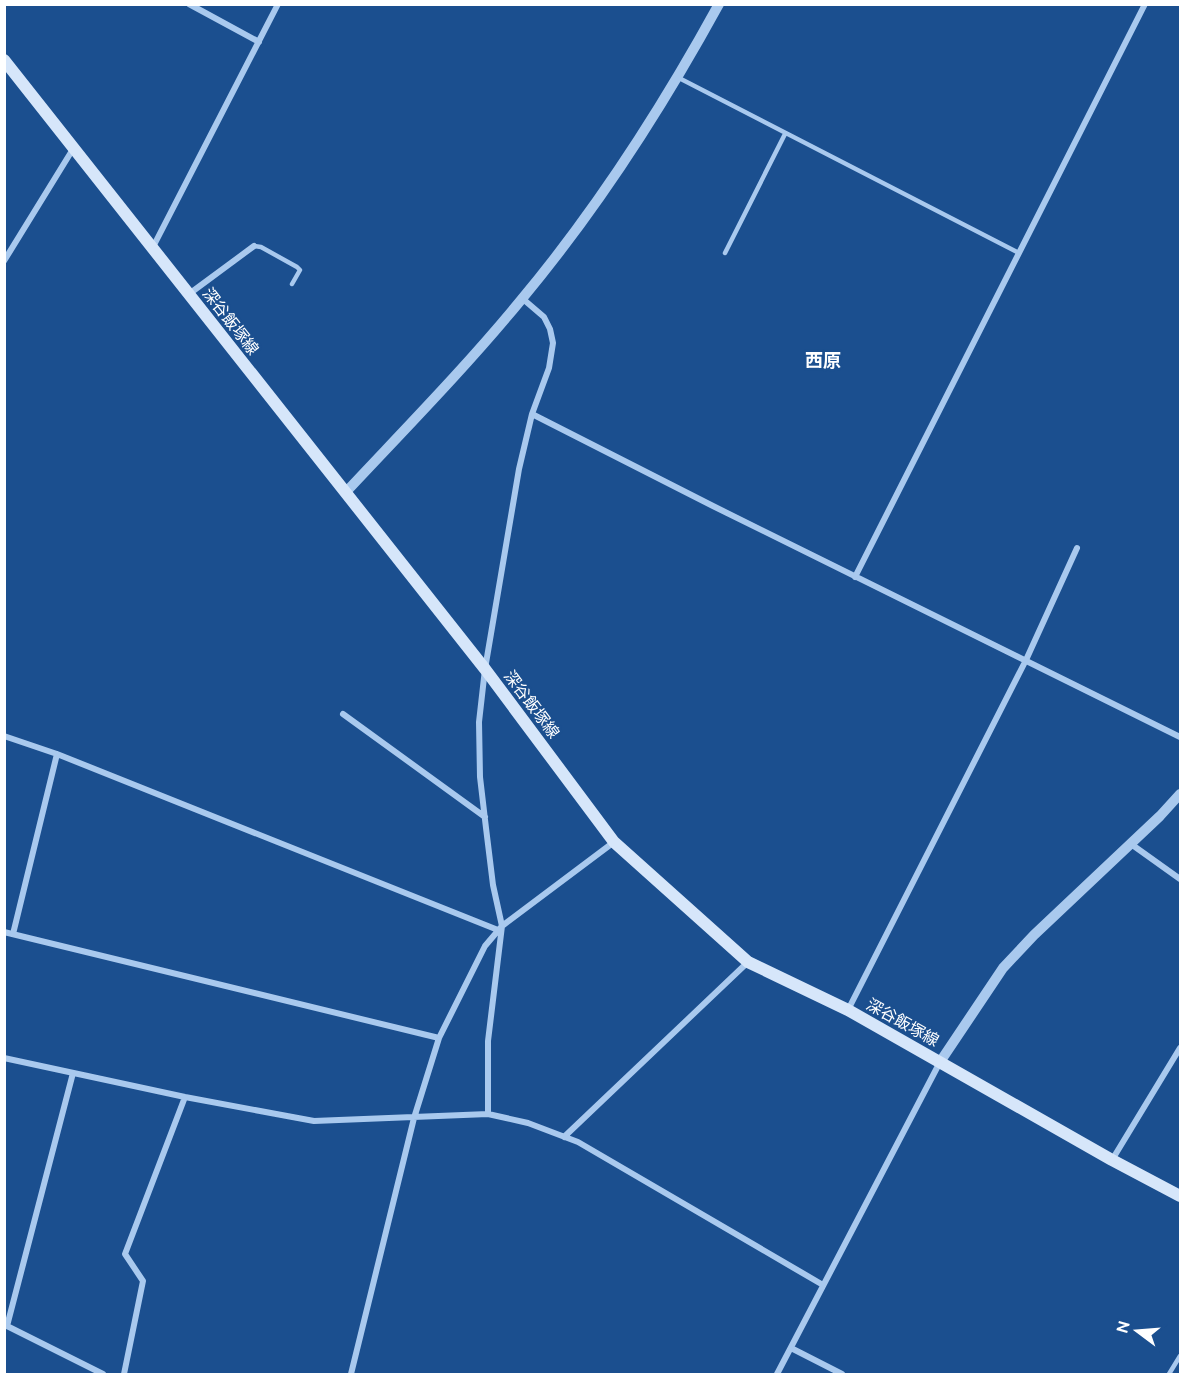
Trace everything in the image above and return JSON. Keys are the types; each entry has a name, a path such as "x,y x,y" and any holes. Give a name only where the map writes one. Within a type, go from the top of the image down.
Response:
{"main road":[{"name":"深谷飯塚線","path":"4,60 346,492 484,669 614,842 748,962 848,1010 1180,1196"}],"street":[{"path":"189,4 259,42"},
{"path":"152,247 278,4"},
{"path":"346,492 523,299 589,212 679,78 719,4"},
{"path":"855,577 1145,4"},
{"path":"4,261 74,149"},
{"path":"189,294 254,246"},
{"path":"489,1114 488,1041 500,928 480,777 479,722 484,669 508,527 532,414 549,368 553,343 550,328 544,317 523,299"},
{"path":"532,414 1180,737"},
{"path":"848,1010 1026,660 1077,548"},
{"path":"343,714 485,817"},
{"path":"4,736 57,754 500,928"},
{"path":"13,934 57,754"},
{"path":"777,1374 940,1062 1003,968 1034,935 1131,844 1180,794"},
{"path":"351,1374 414,1118 440,1038 485,946 500,928 614,842"},
{"path":"1131,844 1180,879"},
{"path":"4,932 440,1038"},
{"path":"564,1137 748,962"},
{"path":"1113,1160 1180,1048"},
{"path":"4,1058 185,1097 314,1121 489,1114 528,1123 578,1142 823,1285"},
{"path":"73,1073 6,1325 103,1374"},
{"path":"124,1374 143,1281 125,1254 185,1097"},
{"path":"791,1348 842,1374"}],"lane":[{"path":"679,78 785,135 1019,253"},
{"path":"725,253 785,135"},
{"path":"254,246 261,247 297,267 300,270 292,284"},
{"path":"1169,1374 1180,1356"}],"district":[{"name":"西原","path":"823,361"}]}
